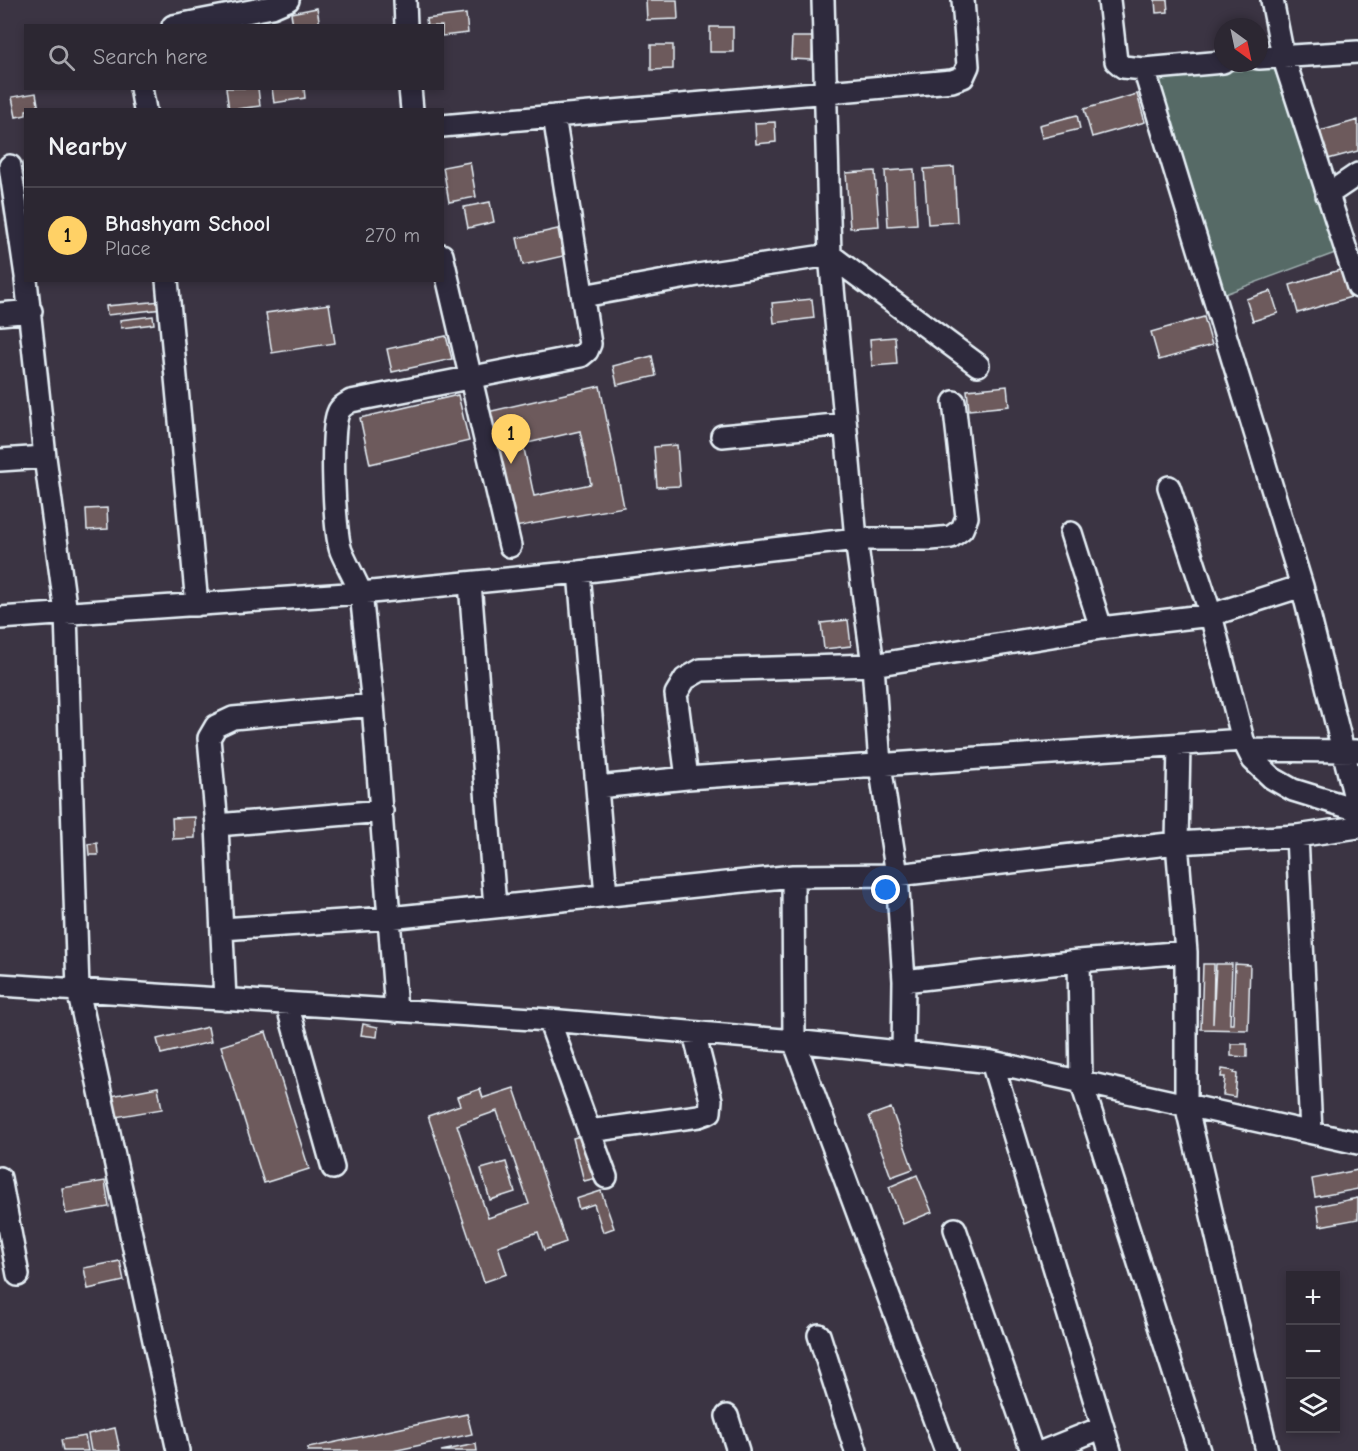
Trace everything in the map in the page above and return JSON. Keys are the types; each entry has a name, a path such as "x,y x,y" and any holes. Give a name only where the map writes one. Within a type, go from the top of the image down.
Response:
{"street":[{"path":"184,24 272,7 288,0"},
{"path":"405,0 406,24"},
{"path":"823,0 830,255 856,539 873,665 880,765 897,875 904,981 903,1053"},
{"path":"444,126 951,81 963,77 968,66 963,0"},
{"path":"1109,0 1116,61 1123,67 1144,69 1214,63"},
{"path":"1272,0 1283,56 1358,287"},
{"path":"1268,57 1358,52"},
{"path":"1144,69 1351,751 1358,810 1293,790 1272,778 1253,760 1245,745 1211,615 1169,487"},
{"path":"141,90 145,108"},
{"path":"410,90 412,108"},
{"path":"396,1011 382,811 361,593 341,551 336,529 334,436 336,419 339,410 351,401 581,356 587,351 590,344 554,116"},
{"path":"12,166 24,260"},
{"path":"1327,195 1358,174"},
{"path":"583,296 698,275 830,255 978,365"},
{"path":"444,263 510,546"},
{"path":"26,282 45,457 66,613 78,990 178,1451"},
{"path":"167,282 197,605"},
{"path":"0,314 30,311"},
{"path":"0,618 361,593 470,583 856,539 951,537 962,529 967,517 954,402"},
{"path":"722,436 846,423"},
{"path":"0,460 45,457"},
{"path":"1071,533 1101,628"},
{"path":"579,572 606,895"},
{"path":"470,583 495,907"},
{"path":"687,778 676,694 685,679 701,670 873,665 1101,628 1211,615 1302,586"},
{"path":"225,1000 217,825 208,738 216,726 233,718 373,705"},
{"path":"598,787 687,778 1179,745 1245,745 1351,751"},
{"path":"1179,745 1177,843 1186,952 1186,1104 1267,1451"},
{"path":"217,825 382,811"},
{"path":"222,929 389,918 793,876 897,875 1177,843 1297,836 1358,827"},
{"path":"1297,836 1311,1132"},
{"path":"793,876 794,1041 946,1451"},
{"path":"904,981 1079,961 1186,952"},
{"path":"1079,961 1081,1081 1199,1451"},
{"path":"0,985 549,1020 794,1041 992,1062 1358,1143"},
{"path":"287,1004 333,1168"},
{"path":"549,1020 606,1177"},
{"path":"589,1131 699,1116 710,1112 711,1100 694,1033"},
{"path":"992,1062 1101,1428 1110,1451"},
{"path":"0,1178 18,1275"},
{"path":"955,1230 1032,1451"},
{"path":"819,1335 855,1451"},
{"path":"727,1416 738,1451"},
{"path":"1044,1451 1101,1428"}],"green space":[{"path":"1268,69 1274,69 1285,95 1335,253 1222,295 1158,74 1268,72"}],"building":[{"path":"646,0 677,0 678,19 647,20"},
{"path":"1155,0 1167,0 1168,12 1156,13"},
{"path":"317,8 320,24 293,24 291,13"},
{"path":"466,14 468,33 444,36 444,24 427,24 426,19"},
{"path":"710,27 733,27 733,52 710,52"},
{"path":"792,37 813,37 812,60 791,59"},
{"path":"651,45 673,45 673,69 651,70"},
{"path":"226,90 258,90 260,106 229,108"},
{"path":"272,90 304,90 305,98 274,103"},
{"path":"36,93 39,108 24,108 24,115 16,117 12,97"},
{"path":"1137,94 1145,122 1092,137 1084,109"},
{"path":"1077,115 1080,129 1042,138 1039,125"},
{"path":"1358,120 1358,151 1328,159 1320,131"},
{"path":"775,122 776,142 756,144 755,123"},
{"path":"470,162 476,197 449,202 444,167"},
{"path":"954,167 957,222 928,224 924,169"},
{"path":"914,169 917,224 888,226 885,171"},
{"path":"875,171 879,226 850,228 846,173"},
{"path":"490,202 494,222 468,228 464,207"},
{"path":"558,229 563,256 523,265 517,238"},
{"path":"1343,269 1351,297 1298,313 1290,285"},
{"path":"1271,291 1278,313 1253,321 1246,299"},
{"path":"812,299 814,318 774,323 772,303"},
{"path":"162,301 163,309 107,315 106,306"},
{"path":"329,304 335,343 272,353 266,313"},
{"path":"153,316 154,324 121,328 120,320"},
{"path":"1204,317 1212,345 1159,360 1151,332"},
{"path":"446,336 452,359 392,372 387,349"},
{"path":"895,337 897,364 872,366 870,339"},
{"path":"652,356 656,376 617,385 613,366"},
{"path":"600,386 624,507 510,528 483,413","holes":["580,431 591,484 534,496 523,444"]},
{"path":"1007,386 1009,406 969,410 967,390"},
{"path":"458,395 469,441 370,464 360,418"},
{"path":"677,445 680,486 657,487 654,447"},
{"path":"107,508 108,529 87,530 86,509"},
{"path":"848,620 851,646 824,649 821,623"},
{"path":"195,817 195,838 173,839 172,818"},
{"path":"97,843 98,855 89,855 88,844"},
{"path":"1203,964 1214,964 1213,1024 1216,964 1232,964 1230,1024 1233,1024 1235,964 1250,965 1248,1030 1201,1029"},
{"path":"363,1024 378,1027 377,1037 361,1035"},
{"path":"208,1027 211,1042 161,1054 157,1039"},
{"path":"266,1032 309,1169 264,1183 221,1046"},
{"path":"1231,1044 1247,1044 1247,1057 1231,1056"},
{"path":"1222,1069 1235,1071 1234,1073 1237,1074 1235,1097 1223,1095 1225,1077 1221,1077"},
{"path":"158,1087 162,1109 110,1118 106,1097"},
{"path":"514,1088 566,1242 544,1250 538,1232 498,1246 507,1274 484,1282 428,1116 460,1105 457,1097 480,1089 483,1098","holes":["497,1111 529,1204 488,1218 457,1125"]},
{"path":"891,1108 913,1169 891,1177 869,1116"},
{"path":"584,1135 596,1178 584,1181 573,1138"},
{"path":"506,1162 515,1192 490,1200 481,1169"},
{"path":"1358,1170 1358,1189 1315,1197 1312,1179"},
{"path":"917,1175 932,1212 903,1224 889,1187"},
{"path":"105,1181 109,1207 66,1214 62,1188"},
{"path":"601,1191 614,1228 603,1232 594,1204 579,1209 576,1199"},
{"path":"1358,1198 1358,1219 1320,1226 1317,1206"},
{"path":"120,1261 124,1281 88,1289 84,1268"},
{"path":"467,1414 472,1434 393,1451 308,1451 308,1448"},
{"path":"115,1428 120,1451 91,1451 88,1434"},
{"path":"85,1436 88,1451 63,1451 61,1440"},
{"path":"476,1444 477,1451 441,1451"}],"place":[{"name":"Bhashyam School","path":"511,464"}]}
